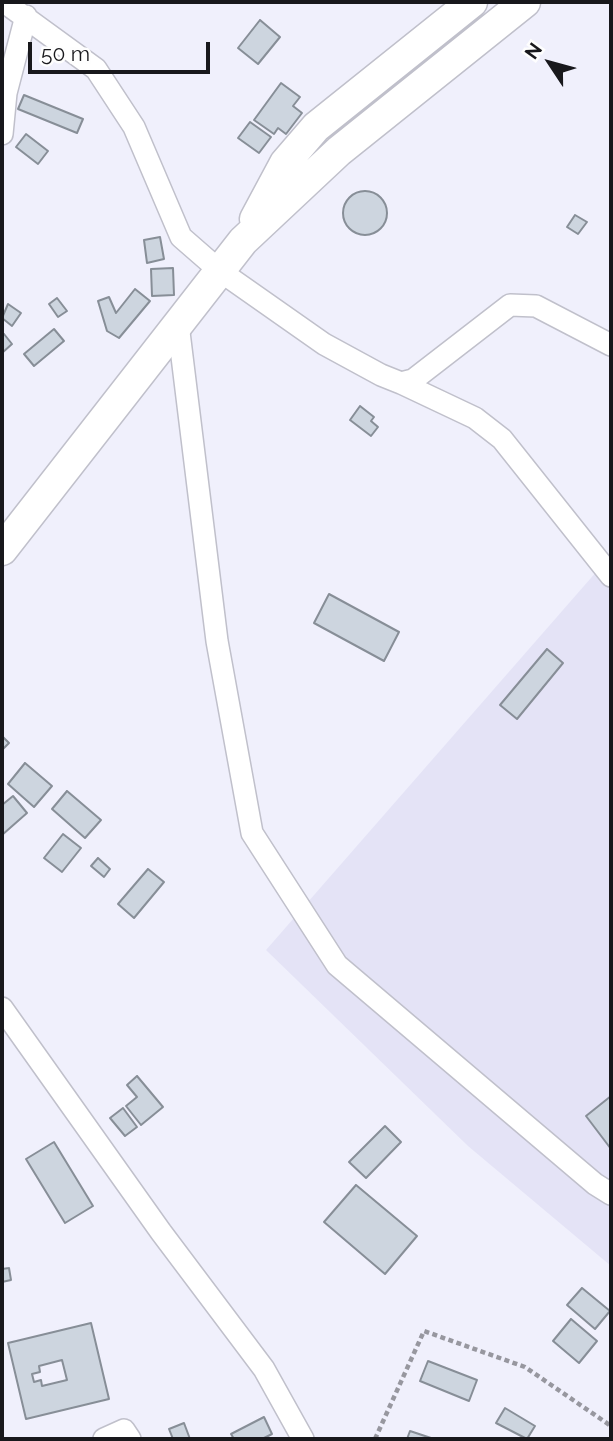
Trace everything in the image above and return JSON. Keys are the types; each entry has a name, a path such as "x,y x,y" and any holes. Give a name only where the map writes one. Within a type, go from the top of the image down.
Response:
{"main road":[{"path":"243,241 285,163 316,127 472,2"},
{"path":"2,550 243,241 339,151 525,2"}],"street":[{"path":"4,2 96,69 134,127 181,237 219,271 324,344 475,418 502,439 611,576"},
{"path":"2,134 6,93 26,16"},
{"path":"401,383 413,380 425,372 510,305 536,306 611,345"},
{"path":"178,324 217,641 252,833 337,965 595,1184 611,1194"},
{"path":"2,1008 161,1233 264,1369 303,1439"},
{"path":"104,1439 124,1430 130,1439"}],"path":[{"path":"374,1439 424,1331 525,1367 611,1426"}],"shaded area":[{"path":"611,555 611,1266 468,1146 266,950"}],"building":[{"path":"260,20 280,37 258,64 238,48"},
{"path":"281,83 300,97 293,106 302,113 286,134 278,128 274,134 254,120"},
{"path":"24,95 83,119 77,133 18,109"},
{"path":"250,122 271,137 259,153 238,138"},
{"path":"26,134 48,151 38,164 16,147"},
{"path":"365,191 380,198 387,213 380,228 365,235 350,228 343,213 350,198"},
{"path":"575,215 587,222 578,234 567,227"},
{"path":"160,237 164,259 147,263 144,240"},
{"path":"173,268 174,295 152,296 151,269"},
{"path":"135,289 150,301 119,338 107,331 98,301 109,297 116,313"},
{"path":"57,298 67,311 58,317 49,304"},
{"path":"8,304 21,313 12,326 2,318"},
{"path":"54,329 64,341 34,366 24,354"},
{"path":"4,334 12,344 2,353 2,336"},
{"path":"360,406 374,417 371,421 378,427 371,436 350,420"},
{"path":"329,594 399,632 384,661 314,623"},
{"path":"547,649 563,663 517,719 500,705"},
{"path":"2,736 9,743 2,750"},
{"path":"25,763 52,786 34,807 8,784"},
{"path":"67,791 101,820 85,838 52,809"},
{"path":"13,796 27,813 2,835 2,805"},
{"path":"63,834 81,848 62,872 44,858"},
{"path":"98,858 110,869 104,877 91,866"},
{"path":"148,869 164,882 134,918 118,904"},
{"path":"137,1076 163,1107 141,1125 126,1106 137,1097 127,1085"},
{"path":"611,1096 611,1149 586,1116"},
{"path":"123,1108 137,1127 125,1136 110,1118"},
{"path":"385,1126 401,1142 366,1178 349,1162"},
{"path":"54,1142 93,1206 65,1223 26,1159"},
{"path":"356,1185 417,1236 385,1274 324,1222"},
{"path":"9,1268 11,1280 2,1282 2,1269"},
{"path":"582,1288 610,1311 595,1329 567,1305"},
{"path":"571,1319 597,1341 579,1363 553,1341"},
{"path":"91,1323 109,1399 26,1419 8,1343","holes":["62,1360 67,1380 42,1386 41,1380 34,1382 32,1374 40,1372 39,1366"]},
{"path":"428,1361 477,1380 469,1401 420,1381"},
{"path":"505,1408 535,1426 527,1439 496,1423"},
{"path":"264,1417 272,1434 262,1439 234,1439 231,1434"},
{"path":"184,1423 190,1439 173,1439 169,1429"},
{"path":"410,1431 434,1439 407,1439"}]}
